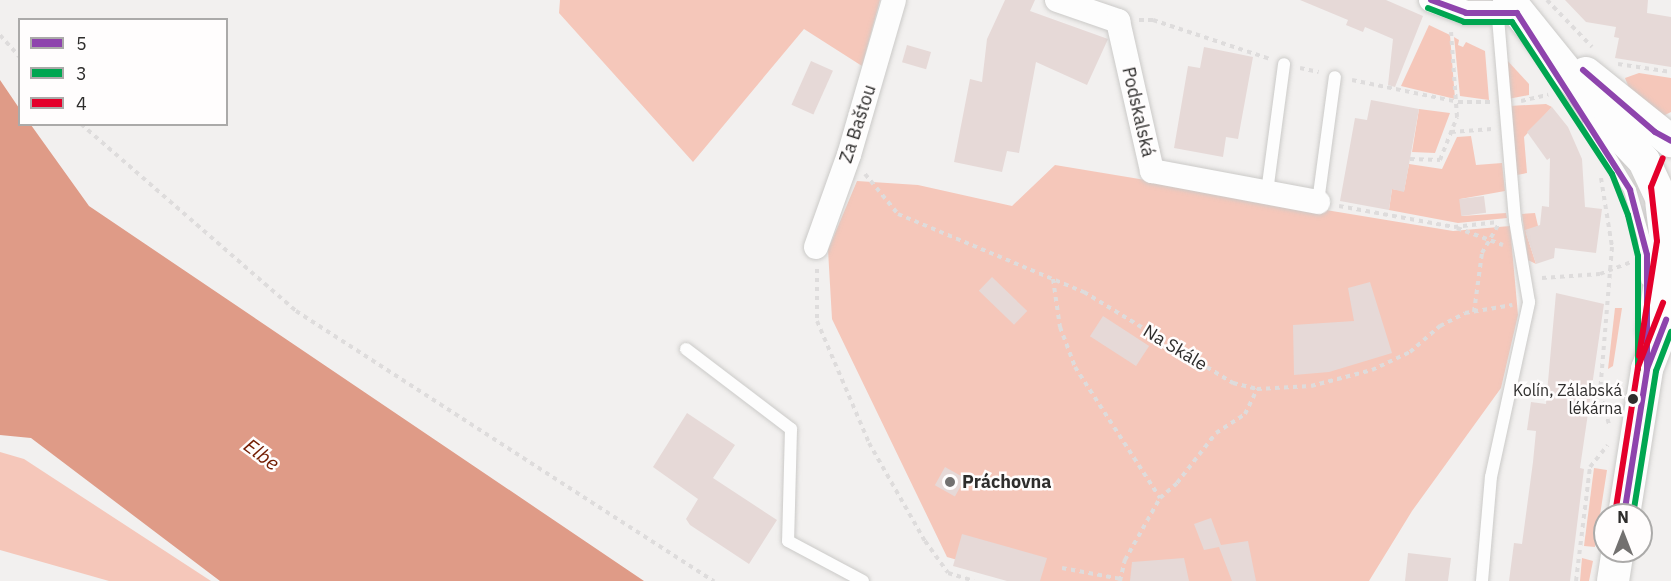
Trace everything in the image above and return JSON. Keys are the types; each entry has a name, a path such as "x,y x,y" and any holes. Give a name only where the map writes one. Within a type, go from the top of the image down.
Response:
{"street":[{"name":"Za Baštou","path":"816,247 849,155 894,0"},
{"path":"1057,0 1118,21"},
{"path":"1433,1 1466,13 1508,10 1654,132 1671,141"},
{"path":"1508,10 1644,161 1664,208"},
{"name":"Podskalská","path":"1118,21 1152,171 1318,202"},
{"path":"1626,503 1666,242 1661,180 1671,162"},
{"path":"1647,369 1671,306"},
{"path":"1613,581 1616,563"}],"lane":[{"path":"1482,581 1491,477 1529,302 1515,220 1503,102 1508,10"},
{"path":"1508,10 1620,170 1637,212 1647,255 1647,369"},
{"path":"1267,192 1284,64"},
{"path":"1318,202 1335,77"},
{"path":"686,349 791,429 788,541 863,581"}],"path":[{"path":"1410,159 1440,160 1451,132 1458,102 1451,28 1430,16 1433,1"},
{"path":"1118,21 1153,20 1284,64 1335,77 1458,102 1503,102 1548,96"},
{"path":"0,35 18,55"},
{"path":"1606,62 1671,72"},
{"path":"83,126 296,311 714,581"},
{"path":"1451,132 1506,128"},
{"name":"Na Skále","path":"849,155 898,214 1084,292 1233,383 1257,388 1311,386 1372,370 1410,352 1440,326 1474,312 1529,302"},
{"path":"1601,178 1611,269 1600,393 1609,424"},
{"path":"1318,202 1454,227 1488,238 1521,257"},
{"path":"1454,227 1515,220"},
{"path":"1474,312 1488,238 1501,221"},
{"path":"816,247 817,321 869,443 925,541 948,573 974,581"},
{"path":"1526,279 1600,274 1647,255"},
{"path":"1053,279 1060,327 1075,367 1160,498"},
{"path":"1062,568 1121,580 1125,560 1160,498 1177,483 1216,433 1249,409 1257,388"},
{"path":"1576,581 1590,467 1610,442"}],"shaded area":[{"path":"560,0 880,0 862,66 804,29 693,162 559,13"},
{"path":"1429,25 1450,35 1455,99 1401,86"},
{"path":"1454,37 1459,40 1458,45 1463,47 1466,42 1485,51 1489,100 1460,96"},
{"path":"1505,58 1529,84 1529,95 1508,99"},
{"path":"1639,73 1671,78 1671,112 1663,116 1631,93 1625,78"},
{"path":"1546,104 1552,107 1524,137 1527,173 1517,175 1509,106"},
{"path":"1419,109 1450,113 1435,153 1412,152"},
{"path":"1471,136 1476,165 1502,163 1505,191 1460,199 1462,216 1506,213 1507,218 1458,223 1389,210 1392,189 1404,191 1409,164 1442,169 1457,137"},
{"path":"1055,165 1453,231 1510,226 1518,315 1501,388 1412,511 1369,581 1031,581 947,557 832,319 828,250 857,181 918,185 1012,206"},
{"path":"1535,213 1538,226 1526,233 1536,264 1528,260 1522,214"},
{"path":"1615,308 1622,308 1613,366 1608,369"},
{"path":"0,452 24,459 211,581 109,581 0,550"},
{"path":"1594,468 1607,470 1602,503 1593,503 1593,547 1584,546"},
{"path":"1582,558 1593,561 1589,581 1580,581"}],"water":[{"name":"Elbe","path":"0,80 18,107 18,126 32,126 89,206 644,581 220,581 31,438 0,435"}],"building":[{"path":"1005,0 1035,0 1030,11 1108,39 1087,85 1036,62 1019,153 1007,151 1002,172 954,162 970,79 982,82 987,39"},
{"path":"1300,0 1386,0 1423,16 1395,87 1388,85 1393,39 1365,27 1363,32 1346,25 1348,20"},
{"path":"1565,0 1648,0 1647,13 1671,17 1671,67 1615,58 1619,38 1614,37 1616,27 1586,22"},
{"path":"907,45 931,52 926,69 902,62"},
{"path":"1204,47 1253,57 1238,139 1226,137 1223,157 1174,148 1188,66 1200,68"},
{"path":"811,61 833,71 813,115 791,105"},
{"path":"1371,100 1419,109 1404,192 1392,189 1389,210 1340,201 1355,118 1367,120"},
{"path":"1552,107 1568,127 1582,159 1585,207 1602,209 1596,253 1555,248 1554,258 1536,264 1525,230 1540,225 1542,206 1549,207 1550,158 1547,160 1527,132"},
{"path":"1484,196 1486,213 1461,216 1459,199"},
{"path":"992,277 1027,311 1014,325 979,291"},
{"path":"1370,282 1392,353 1329,372 1294,375 1293,325 1354,321 1348,288"},
{"path":"1556,293 1604,304 1580,468 1584,469 1570,581 1509,581 1514,543 1522,544 1533,462 1536,431 1527,430 1531,402 1546,404"},
{"path":"1103,316 1149,346 1136,366 1090,336"},
{"path":"687,413 735,445 713,478 777,520 749,564 690,525 686,519 698,499 653,467"},
{"name":"Práchovna","path":"945,467 965,478 955,497 935,485"},
{"path":"1211,518 1221,545 1248,541 1256,581 1232,581 1219,547 1204,550 1194,524"},
{"path":"962,534 1047,558 1040,581 1007,581 953,566"},
{"path":"1408,553 1451,558 1448,581 1405,581"},
{"path":"1184,558 1189,581 1130,581 1132,562"}],"transit line":[{"name":"5","path":"1431,0 1466,13 1517,13"},
{"name":"3","path":"1428,8 1464,22 1512,22 1612,174 1628,215 1638,256 1638,369"},
{"name":"5","path":"1517,13 1630,190 1647,255 1647,369"},
{"name":"5","path":"1583,70 1655,132 1671,141"},
{"name":"4","path":"1639,356 1657,241 1651,187 1663,158"},
{"name":"4","path":"1617,503 1638,367 1663,303"},
{"name":"5","path":"1626,503 1647,369 1666,320"},
{"name":"3","path":"1635,503 1656,371 1671,332"}],"place":[{"name":"Kolín, Zálabská lékárna","path":"1633,399"},
{"name":"Práchovna","path":"950,482"}]}
